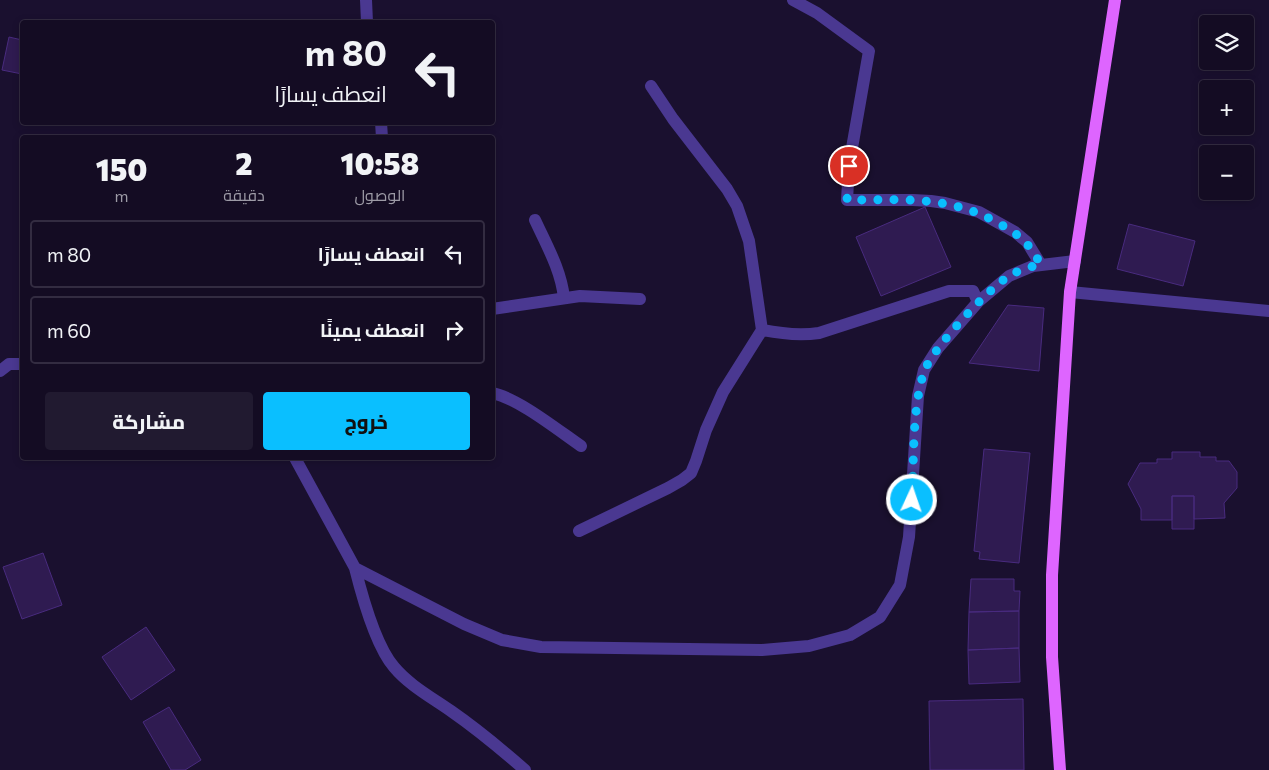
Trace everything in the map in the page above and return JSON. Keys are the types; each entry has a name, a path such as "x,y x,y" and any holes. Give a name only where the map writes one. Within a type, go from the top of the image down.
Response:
{"main road":[{"path":"1060,770 1052,657 1052,575 1070,292 1115,0"}],"street":[{"path":"366,0 367,20"},
{"path":"793,0 817,13 868,51 849,166 847,200 913,200 945,203 979,212 1015,232 1027,242 1041,265"},
{"path":"579,530 668,488 691,473 706,430 723,392 762,330 749,241 737,206 727,189 673,120 651,86"},
{"path":"535,220 559,272 563,284 564,298"},
{"path":"356,568 464,624 502,640 541,647 762,650 809,646 850,634 880,617 900,585 909,537 918,396 924,370 938,348 978,302 1008,276 1033,266 1075,261"},
{"path":"762,330 793,335 819,333 949,291 973,291 978,302"},
{"path":"1070,292 1269,311"},
{"path":"495,309 580,296 640,299"},
{"path":"0,371 9,364 20,364"},
{"path":"495,393 528,409 581,446"},
{"path":"296,460 356,568 362,598 383,649 392,665 407,681 489,738 525,770"}],"building":[{"path":"9,37 20,40 20,74 2,70"},
{"path":"925,207 951,267 881,296 856,237"},
{"path":"1129,224 1195,241 1183,286 1117,269"},
{"path":"1008,305 1044,308 1039,371 969,363"},
{"path":"984,449 1030,453 1019,563 979,559 980,552 974,551"},
{"path":"1172,452 1200,452 1200,457 1216,457 1216,461 1229,461 1237,472 1237,488 1224,503 1225,518 1194,519 1194,496 1172,496 1172,520 1141,520 1141,509 1128,484 1140,463 1157,463 1157,459 1172,459"},
{"path":"1172,496 1194,496 1194,529 1172,529"},
{"path":"43,553 62,605 22,619 3,567"},
{"path":"971,579 1014,579 1014,591 1020,591 1019,611 969,612"},
{"path":"1019,611 1019,648 968,650 969,612"},
{"path":"146,627 175,670 131,700 102,657"},
{"path":"1019,648 1020,682 969,684 968,650"},
{"path":"1023,699 1024,770 930,770 929,701"},
{"path":"169,707 201,760 185,770 171,770 143,722"}],"route":[{"path":"849,166 847,200 913,200 945,203 979,212 1015,232 1027,242 1041,265 1033,266 1008,276 978,302 938,348 924,370 918,396 912,500"}]}
